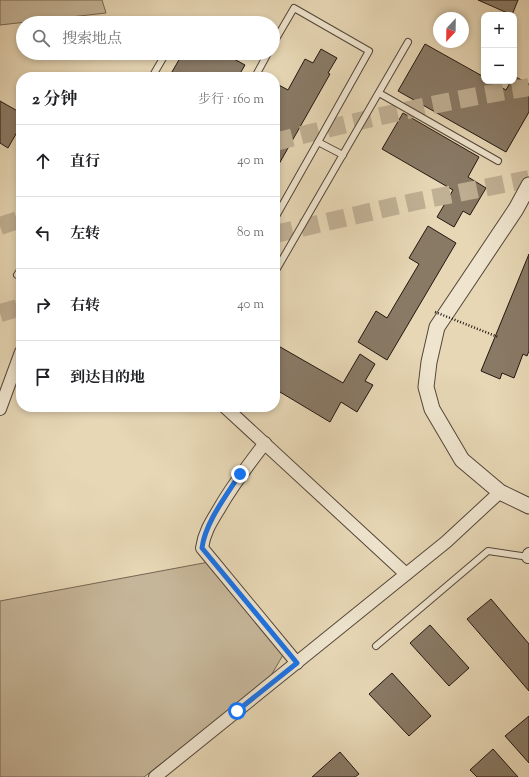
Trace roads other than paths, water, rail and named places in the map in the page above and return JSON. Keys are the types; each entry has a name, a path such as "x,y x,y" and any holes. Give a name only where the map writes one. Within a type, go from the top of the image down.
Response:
{"street":[{"path":"529,185 516,209 437,327 429,362 426,387 432,409 462,460 500,492 529,506"},
{"path":"0,409 16,366"},
{"path":"230,412 406,574"},
{"path":"264,443 240,474 224,500 203,537 202,548 297,663"},
{"path":"155,777 446,542 500,492"}],"lane":[{"path":"280,32 294,8 369,51 280,209"},
{"path":"280,263 408,42"},
{"path":"155,72 162,60"},
{"path":"257,72 262,60"},
{"path":"379,93 498,161"},
{"path":"318,142 343,155"},
{"path":"376,646 488,551 529,556"}],"tunnel":[{"path":"280,141 338,126 465,98 529,87"},
{"path":"280,233 413,202 529,179"},
{"path":"0,226 16,221"},
{"path":"0,313 16,308"}]}
